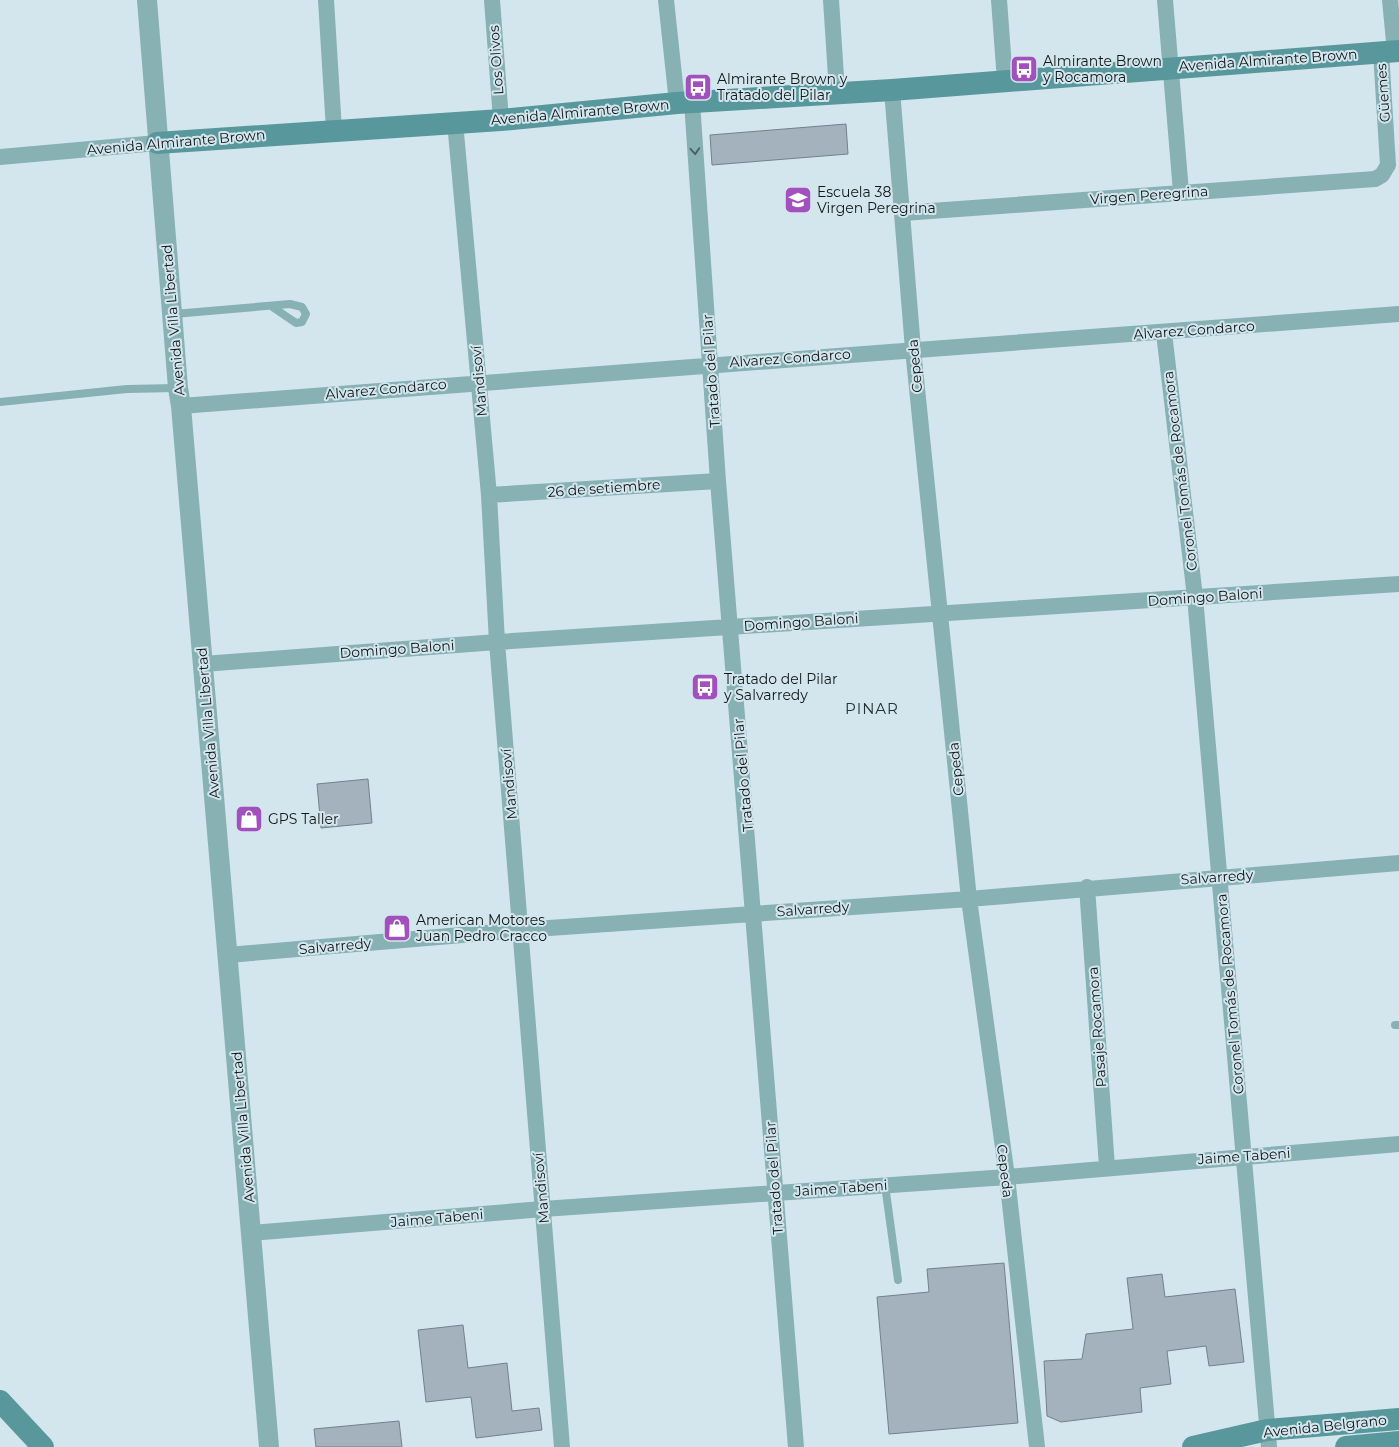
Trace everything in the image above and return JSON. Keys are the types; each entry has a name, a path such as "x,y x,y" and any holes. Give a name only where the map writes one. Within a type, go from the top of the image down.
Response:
{"main road":[{"name":"Avenida Almirante Brown","path":"157,143 501,120 684,103 892,90 1391,52"},
{"path":"0,1401 43,1447"},
{"name":"Avenida Belgrano","path":"1193,1447 1268,1439 1399,1419"},
{"name":"Avenida Belgrano","path":"1346,1447 1399,1442"}],"street":[{"name":"Avenida Villa Libertad","path":"147,0 157,143 269,1447"},
{"path":"326,0 334,130"},
{"name":"Los Olivos","path":"492,0 501,120"},
{"name":"Tratado del Pilar","path":"666,0 684,103 710,364 796,1447"},
{"path":"831,0 837,92"},
{"path":"999,0 1006,81"},
{"path":"1165,0 1181,192"},
{"name":"Güemes","path":"1388,165 1391,52 1390,0"},
{"name":"Cepeda","path":"892,90 904,213 913,349 969,899 1006,1177 1037,1447"},
{"name":"Mandisoví","path":"455,122 480,381 489,495 497,642 562,1447"},
{"name":"Avenida Almirante Brown","path":"0,157 157,143"},
{"name":"Virgen Peregrina","path":"904,213 1374,179 1382,175 1388,165"},
{"name":"Alvarez Condarco","path":"180,397 480,381 913,349 1164,333 1399,314"},
{"name":"Coronel Tomás de Rocamora","path":"1164,333 1194,597 1268,1439"},
{"name":"26 de setiembre","path":"489,495 718,481"},
{"name":"Domingo Baloni","path":"203,664 497,642 1399,584"},
{"name":"Salvarredy","path":"228,955 520,930 969,899 1087,887 1399,863"},
{"name":"Pasaje Rocamora","path":"1087,887 1107,1167"},
{"name":"Jaime Tabeni","path":"252,1233 543,1209 1006,1177 1107,1167 1399,1144"}],"lane":[{"path":"172,315 271,306"},
{"path":"0,402 127,389 180,397"},
{"path":"885,1185 898,1280"}],"building":[{"path":"846,124 848,154 712,165 710,135"},
{"path":"368,779 372,823 321,828 317,784"},
{"path":"1004,1263 1018,1423 889,1434 877,1297 929,1292 927,1269"},
{"path":"1162,1274 1165,1297 1235,1289 1244,1362 1209,1366 1206,1346 1167,1351 1171,1384 1140,1388 1142,1412 1061,1422 1047,1416 1044,1361 1082,1359 1086,1334 1133,1329 1127,1278"},
{"path":"463,1325 468,1368 507,1363 512,1411 539,1408 542,1430 476,1438 471,1397 426,1402 418,1330"},
{"path":"399,1421 402,1447 316,1447 314,1429"}],"place":[{"name":"Almirante Brown y Rocamora","path":"1024,69"},
{"name":"Almirante Brown y Tratado del Pilar","path":"698,87"},
{"name":"Escuela 38 Virgen Peregrina","path":"798,200"},
{"name":"Tratado del Pilar y Salvarredy","path":"705,687"},
{"name":"GPS Taller","path":"249,819"},
{"name":"American Motores Juan Pedro Cracco","path":"397,928"}],"district":[{"name":"PINAR","path":"872,709"}]}
